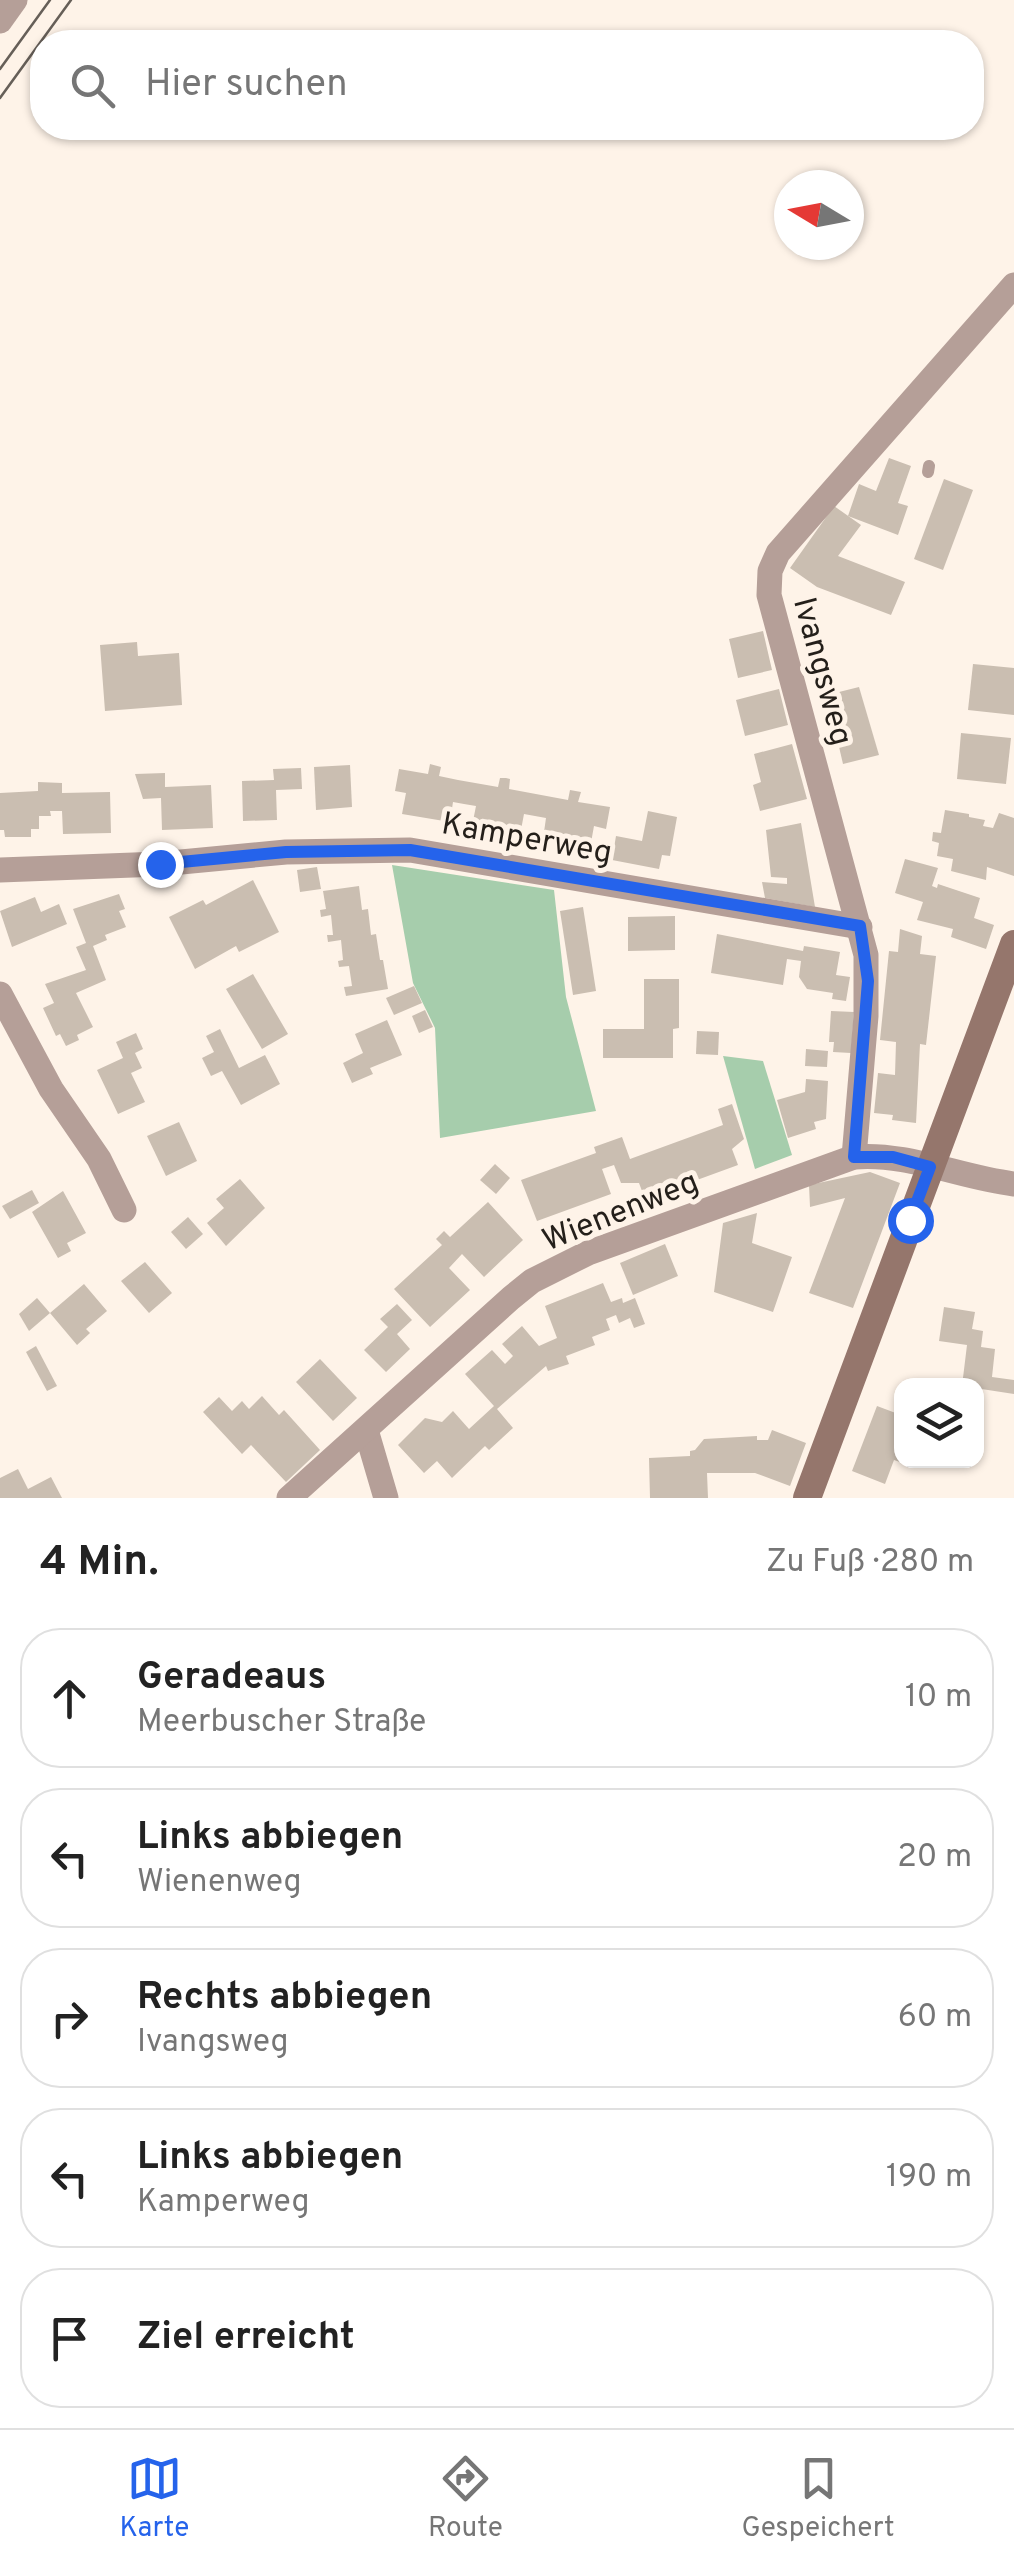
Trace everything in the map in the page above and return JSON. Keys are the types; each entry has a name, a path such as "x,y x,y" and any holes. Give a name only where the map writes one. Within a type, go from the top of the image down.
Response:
{"main road":[{"path":"807,1498 1012,953"}],"street":[{"path":"0,20 15,0"},
{"name":"Ivangsweg","path":"854,1157 868,981 860,926 769,595 770,571 778,553 1014,285"},
{"name":"Kamperweg","path":"0,870 160,864 286,852 410,850 860,926"},
{"path":"0,994 51,1090 99,1160 124,1210"},
{"name":"Wienenweg","path":"289,1498 532,1282 588,1253 854,1157 893,1157 981,1180 1014,1184"},
{"path":"366,1430 386,1498"}],"green space":[{"path":"392,865 554,890 566,997 596,1111 440,1138 435,1028 413,983"},
{"path":"723,1056 763,1061 792,1155 755,1169"}],"building":[{"path":"889,458 911,466 898,503 908,506 898,535 848,516 859,484 876,491"},
{"path":"944,479 973,490 943,570 914,559"},
{"path":"834,506 861,525 838,556 905,582 891,615 817,587 790,568"},
{"path":"763,631 772,670 738,678 729,639"},
{"path":"137,642 138,656 179,653 182,705 105,711 100,645"},
{"path":"973,664 1014,668 1014,715 968,710"},
{"path":"859,687 879,755 843,764 827,695"},
{"path":"779,689 788,725 745,736 736,700"},
{"path":"961,733 1011,738 1006,784 957,779"},
{"path":"792,744 807,799 760,811 753,785 761,782 754,754"},
{"path":"430,764 441,767 439,776 458,780 498,787 500,778 506,778 510,779 509,789 568,800 570,790 581,792 578,802 610,807 606,829 594,826 590,848 543,839 546,818 524,814 520,835 472,826 476,806 453,802 450,822 402,814 406,793 395,791 399,769 428,774"},
{"path":"350,765 352,807 316,810 314,767"},
{"path":"301,768 302,789 276,790 277,820 243,821 242,781 274,780 273,769"},
{"path":"165,773 165,787 211,785 213,828 162,830 161,798 143,799 135,774"},
{"path":"38,782 62,783 62,793 110,792 111,833 63,834 62,811 50,811 51,816 39,816 39,829 31,829 31,837 5,837 4,830 0,830 0,793 38,791"},
{"path":"945,810 985,820 983,826 993,828 999,813 1014,818 1014,876 987,867 986,880 951,871 953,859 937,856 939,843 932,841 933,832 941,833"},
{"path":"648,811 677,817 670,856 662,855 659,869 612,860 616,836 642,841"},
{"path":"801,823 815,907 765,898 762,882 787,884 787,878 771,877 766,830"},
{"path":"905,859 938,868 932,886 937,888 938,884 980,898 974,918 994,925 986,949 951,937 953,929 917,920 923,902 895,893"},
{"path":"317,867 321,889 300,892 297,870"},
{"path":"253,880 279,932 239,952 236,946 195,969 169,917 203,900 206,905"},
{"path":"359,886 362,910 368,909 371,935 376,934 388,989 346,996 344,987 352,986 349,966 339,967 338,961 343,960 341,940 328,942 327,935 333,935 331,915 321,917 320,910 326,909 323,891"},
{"path":"119,894 125,909 119,911 126,927 105,935 107,940 93,946 106,980 76,993 93,1027 66,1046 60,1034 56,1036 43,1008 54,1003 45,984 86,970 76,947 86,943 73,909"},
{"path":"35,897 41,912 59,904 67,924 12,947 0,911"},
{"path":"583,907 596,991 573,995 560,911"},
{"path":"675,916 675,950 628,951 628,917"},
{"path":"900,929 922,936 920,954 936,956 926,1045 920,1044 916,1123 874,1113 878,1073 895,1075 896,1042 880,1040 889,951 898,952"},
{"path":"717,934 803,951 804,946 840,952 836,975 850,977 846,1001 832,999 833,993 807,989 799,977 801,961 787,959 783,985 711,973"},
{"path":"253,974 288,1034 262,1049 226,989"},
{"path":"644,979 679,979 679,1028 673,1029 673,1058 603,1058 603,1029 644,1029"},
{"path":"414,986 422,1003 394,1015 386,998"},
{"path":"425,1010 433,1027 419,1033 412,1016"},
{"path":"831,1011 854,1012 851,1053 833,1052 834,1042 829,1042"},
{"path":"387,1020 402,1055 370,1068 373,1074 352,1083 343,1063 363,1053 355,1034"},
{"path":"220,1029 239,1068 265,1055 280,1084 241,1105 222,1071 211,1076 202,1058 214,1052 206,1036"},
{"path":"697,1031 719,1032 718,1055 696,1054"},
{"path":"136,1033 143,1049 135,1053 142,1068 131,1073 145,1102 118,1114 97,1070 123,1058 116,1042"},
{"path":"806,1049 828,1051 827,1067 805,1066"},
{"path":"806,1079 828,1081 826,1119 814,1122 816,1129 788,1138 777,1100 805,1092"},
{"path":"732,1104 744,1139 732,1149 738,1165 645,1199 639,1183 621,1183 614,1165 602,1169 611,1194 537,1221 521,1180 596,1153 594,1147 622,1137 630,1159 723,1125 718,1109"},
{"path":"179,1122 197,1161 166,1176 147,1136"},
{"path":"495,1164 510,1178 496,1194 480,1180"},
{"path":"870,1172 900,1183 853,1308 809,1293 845,1198 810,1207 809,1185"},
{"path":"240,1179 265,1208 226,1246 207,1223 224,1208 216,1199"},
{"path":"32,1190 39,1203 10,1219 2,1206"},
{"path":"63,1191 86,1233 67,1243 71,1251 58,1258 32,1212"},
{"path":"488,1202 523,1240 484,1277 462,1254 449,1268 470,1290 430,1327 394,1289 442,1245 436,1239 444,1231 450,1237"},
{"path":"757,1213 752,1243 792,1257 773,1312 714,1292 723,1223"},
{"path":"188,1217 203,1234 186,1249 171,1232"},
{"path":"665,1244 678,1276 633,1295 620,1263"},
{"path":"145,1262 172,1293 149,1313 121,1281"},
{"path":"603,1283 611,1302 635,1298 645,1324 634,1328 630,1318 619,1323 616,1315 606,1319 610,1330 592,1337 595,1345 566,1356 569,1364 548,1371 546,1366 497,1409 513,1428 489,1450 485,1446 452,1478 437,1461 424,1473 398,1445 425,1418 442,1422 453,1411 469,1429 494,1406 465,1374 492,1350 505,1364 513,1356 502,1344 522,1326 539,1346 557,1338 545,1306"},
{"path":"84,1284 107,1311 86,1329 90,1333 77,1345 50,1313"},
{"path":"37,1298 50,1313 29,1331 19,1314"},
{"path":"397,1304 412,1320 397,1334 410,1349 386,1372 364,1350 388,1327 380,1319"},
{"path":"944,1307 975,1312 972,1329 983,1331 981,1347 995,1349 992,1377 1014,1380 1014,1394 984,1389 984,1378 963,1378 967,1345 939,1341"},
{"path":"36,1346 57,1386 47,1391 26,1352"},
{"path":"320,1359 357,1398 333,1421 296,1382"},
{"path":"262,1396 279,1415 284,1410 320,1450 286,1482 251,1445 242,1454 203,1412 219,1397 232,1411 242,1401 249,1409"},
{"path":"877,1406 894,1412 894,1460 885,1484 852,1471"},
{"path":"772,1430 806,1443 790,1486 755,1473 707,1473 708,1498 650,1498 649,1458 690,1456 690,1451 704,1439 757,1436 757,1440 768,1440"},
{"path":"18,1469 28,1489 51,1477 62,1498 0,1498 0,1478"}],"tram line":[{"path":"0,69 50,0"},
{"path":"49,30 71,0"},
{"path":"0,98 30,57"}],"route":[{"path":"160,864 286,852 410,850 860,926 868,981 854,1157 893,1157 930,1167 910,1220"}]}
